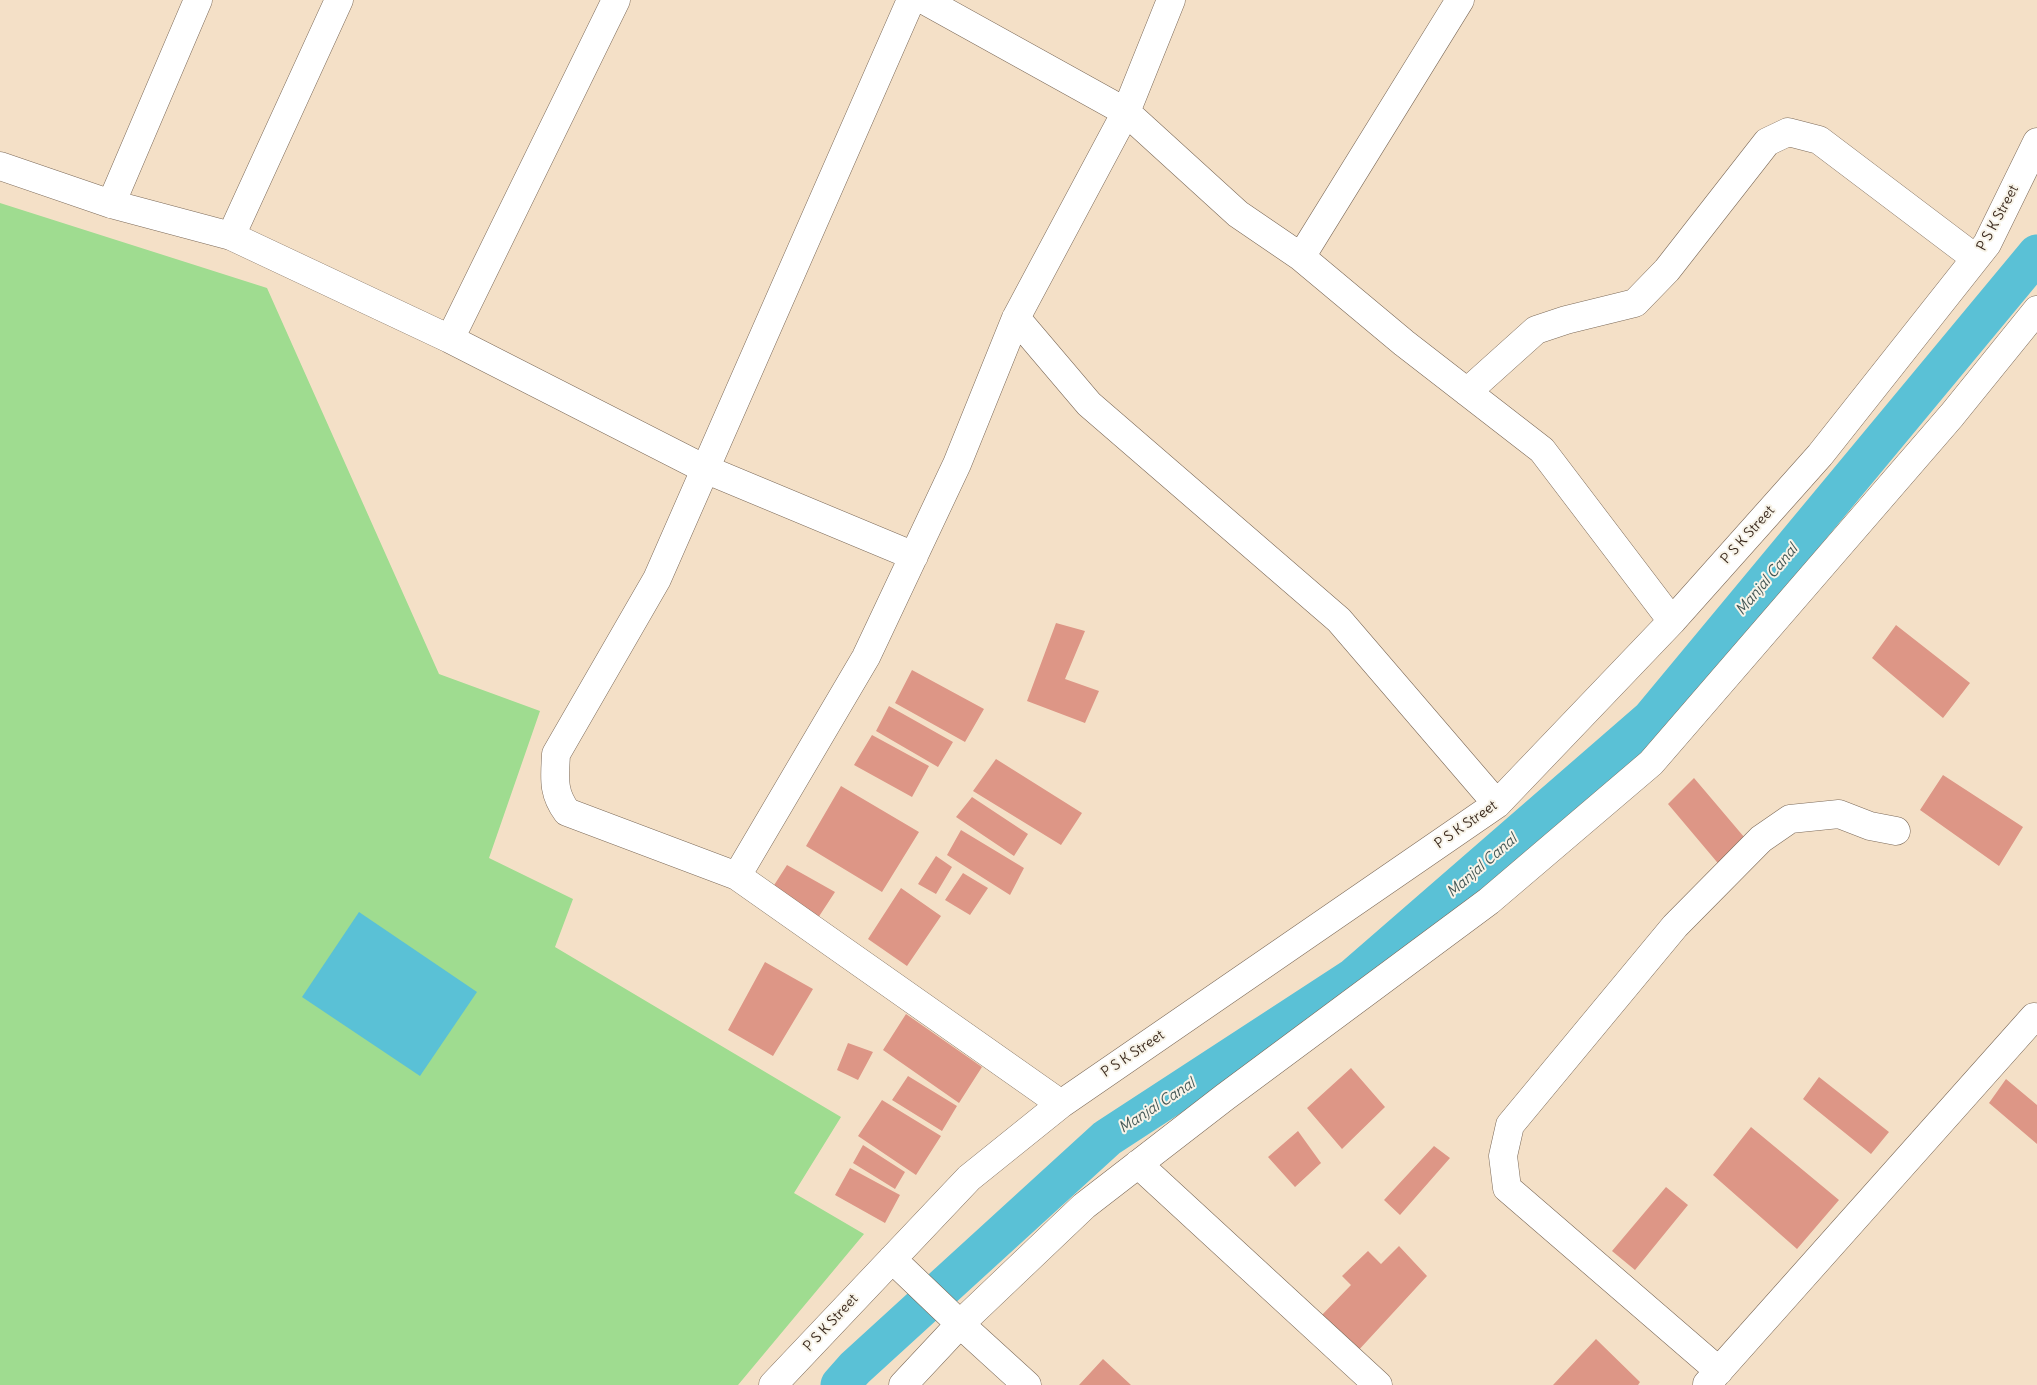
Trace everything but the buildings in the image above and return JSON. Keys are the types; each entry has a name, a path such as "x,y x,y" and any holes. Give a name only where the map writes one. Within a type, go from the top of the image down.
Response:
{"street":[{"path":"111,204 198,0"},
{"path":"231,236 339,0"},
{"path":"450,339 616,0"},
{"path":"911,0 657,579 556,754 554,783 559,800 567,812 737,876 1061,1104"},
{"path":"924,0 1126,112 1238,214 1301,257 1404,342 1542,450 1672,621"},
{"path":"737,876 866,657 957,464 1016,318 1126,112 1171,0"},
{"path":"1301,257 1460,0"},
{"path":"1467,392 1536,330 1566,320 1635,303 1667,270 1767,142 1788,132 1819,140 1975,258"},
{"name":"P S K Street","path":"773,1385 969,1178 1061,1104 1497,804 1672,621 1820,455 1987,244 2037,142"},
{"path":"0,166 111,204 231,236 450,339 705,468 914,556"},
{"path":"903,1385 959,1323 1084,1206 1489,901 1651,763 1952,415 2037,310"},
{"path":"1016,318 1089,404 1339,620 1497,804"},
{"path":"1896,831 1870,826 1839,814 1790,819 1761,839 1675,926 1510,1125 1503,1156 1507,1188 1712,1378 2034,1017"},
{"path":"1138,1164 1378,1385"},
{"path":"893,1260 1026,1385"}],"green space":[{"path":"0,203 267,288 439,674 540,711 489,858 573,899 555,947 841,1117 794,1193 864,1234 738,1385 0,1385"}],"water":[{"path":"359,912 477,992 420,1076 302,997"}],"waterway":[{"name":"Manjal Canal","path":"840,1385 855,1368 1107,1138 1354,977 1651,719 2037,254"}]}
